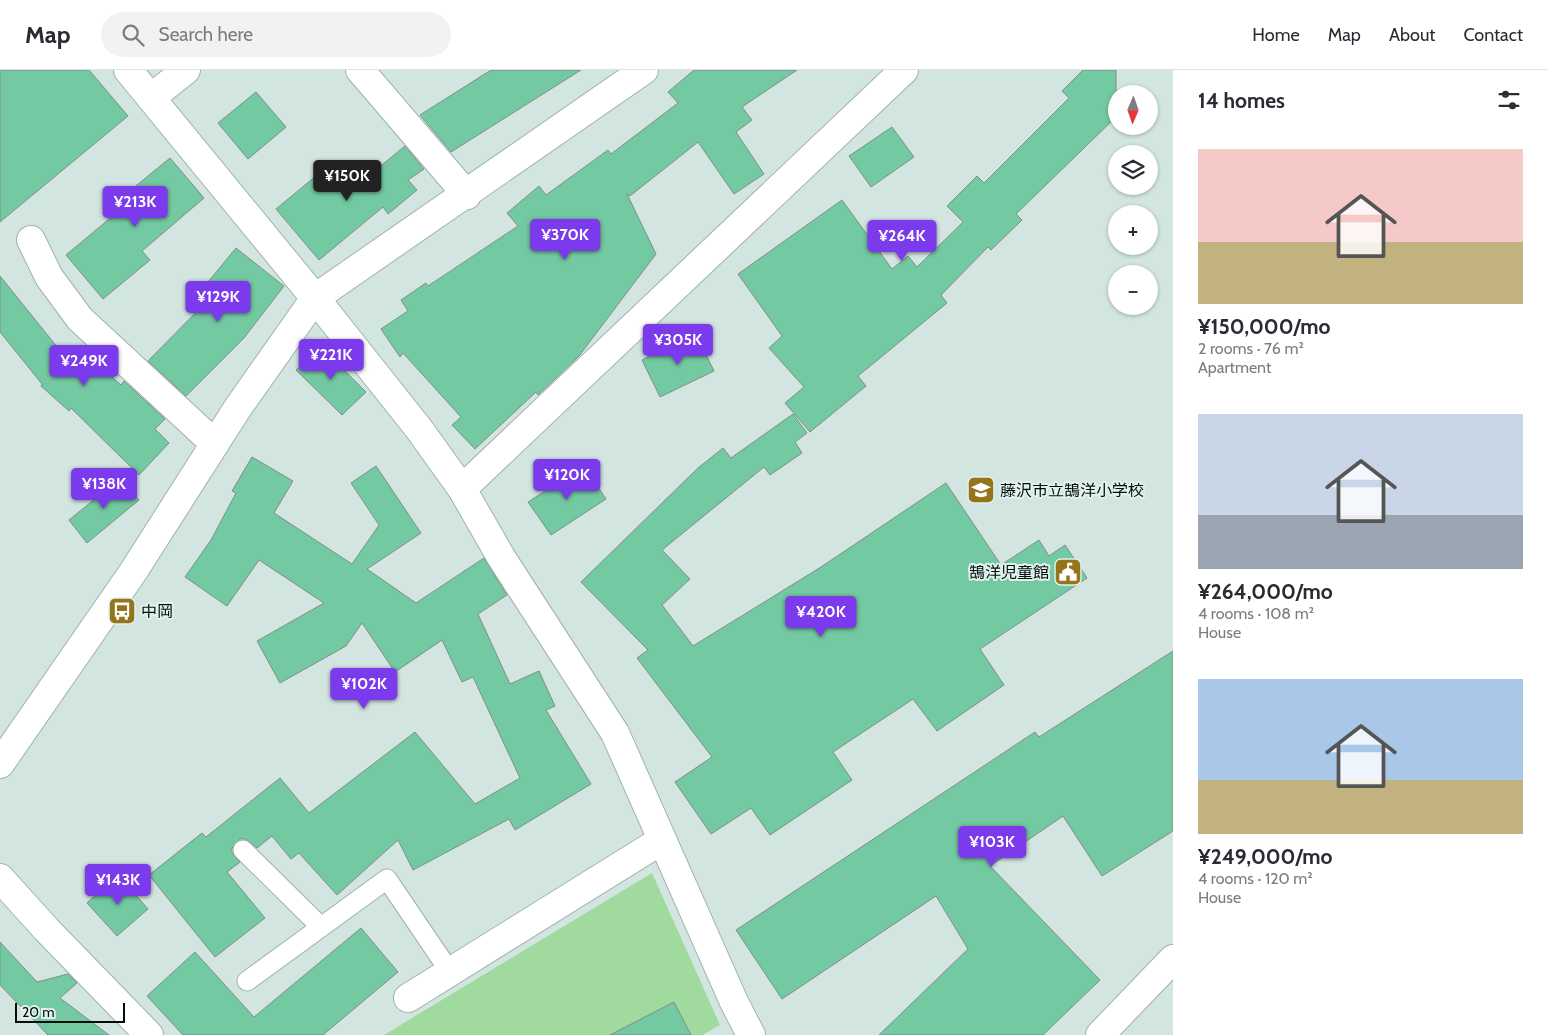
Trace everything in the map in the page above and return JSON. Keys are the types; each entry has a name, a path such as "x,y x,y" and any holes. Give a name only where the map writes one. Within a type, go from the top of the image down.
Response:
{"street":[{"path":"128,70 315,298 419,430 462,489 501,557 615,734 734,1002 751,1035"},
{"path":"152,97 186,70"},
{"path":"360,70 467,195"},
{"path":"0,764 133,572 215,444 315,298 467,195 644,70"},
{"path":"462,489 904,70"},
{"path":"31,240 50,277 80,319 215,444"},
{"path":"408,998 662,840"},
{"path":"0,878 47,930 149,1035"},
{"path":"1100,1035 1173,959"}],"lane":[{"path":"243,850 320,926"},
{"path":"247,981 387,879 450,972"}],"green space":[{"path":"652,873 720,1025 702,1035 384,1035"}],"building":[{"path":"0,70 89,70 128,116 0,222"},
{"path":"491,70 581,70 451,152 420,115"},
{"path":"694,70 797,70 742,107 752,120 736,132 764,174 734,194 698,142 630,196 627,194 656,254 579,356 538,395 536,392 475,449 452,425 461,417 403,353 400,357 381,329 408,311 401,300 426,283 428,286 518,226 507,213 539,186 546,195 608,150 611,154 678,103 668,92"},
{"path":"1083,70 1116,70 1116,85 1108,85 1108,125 1016,214 1022,220 991,250 988,247 941,295 947,303 858,376 866,386 810,432 785,403 804,387 769,348 782,336 738,274 842,200 892,269 908,256 917,267 963,222 947,206 977,176 984,183 1069,98 1062,91"},
{"path":"256,92 286,127 248,159 218,123"},
{"path":"892,127 914,157 871,187 849,156"},
{"path":"405,146 424,169 408,180 417,190 388,214 383,207 319,260 276,209 328,166 349,192"},
{"path":"170,158 204,198 142,251 150,260 103,299 66,255 120,210 115,203"},
{"path":"236,248 284,286 244,338 186,396 148,361 218,290 208,282"},
{"path":"0,276 66,358 77,346 121,385 124,381 165,419 155,429 169,443 139,475 71,408 69,411 41,386 42,384 0,332"},
{"path":"696,334 714,371 660,397 642,360"},
{"path":"320,346 366,392 342,415 296,370"},
{"path":"793,414 807,433 795,442 802,453 770,475 764,467 662,550 690,579 662,605 693,646 821,567 946,483 1001,565 1039,540 1049,556 1065,545 1087,578 980,649 1004,685 937,731 913,699 833,752 852,780 770,835 751,808 711,834 675,782 712,757 637,658 648,650 581,582 698,468 723,448 731,458"},
{"path":"252,457 293,481 274,513 352,564 379,525 351,483 376,466 421,533 367,569 416,603 484,558 507,595 478,614 510,684 539,671 555,706 546,710 591,784 515,830 509,819 413,870 398,840 337,895 299,853 291,859 272,836 257,848 246,839 240,839 232,848 232,853 240,862 227,872 265,918 215,957 149,875 202,833 206,837 280,778 309,813 415,732 475,804 520,778 473,677 462,682 442,640 395,672 362,623 346,646 280,683 257,641 324,603 259,560 227,606 185,577 211,540 236,493 232,491"},
{"path":"584,466 606,499 551,535 528,502"},
{"path":"121,478 139,500 87,543 69,520"},
{"path":"1173,651 1173,831 1102,876 1063,816 990,866 1100,980 1043,1035 879,1035 968,949 936,896 782,999 736,930 1035,732 1039,737"},
{"path":"118,875 148,909 117,936 87,903"},
{"path":"361,928 398,972 323,1035 183,1035 147,996 195,952 254,1017"},
{"path":"0,942 37,982 68,974 77,983 60,998 109,1035 48,1035 0,985"},
{"path":"674,1002 691,1035 610,1035"}],"place":[{"name":"藤沢市立鵠洋小学校","path":"981,490"},
{"name":"鵠洋児童館","path":"1068,572"},
{"name":"中岡","path":"122,611"}]}
